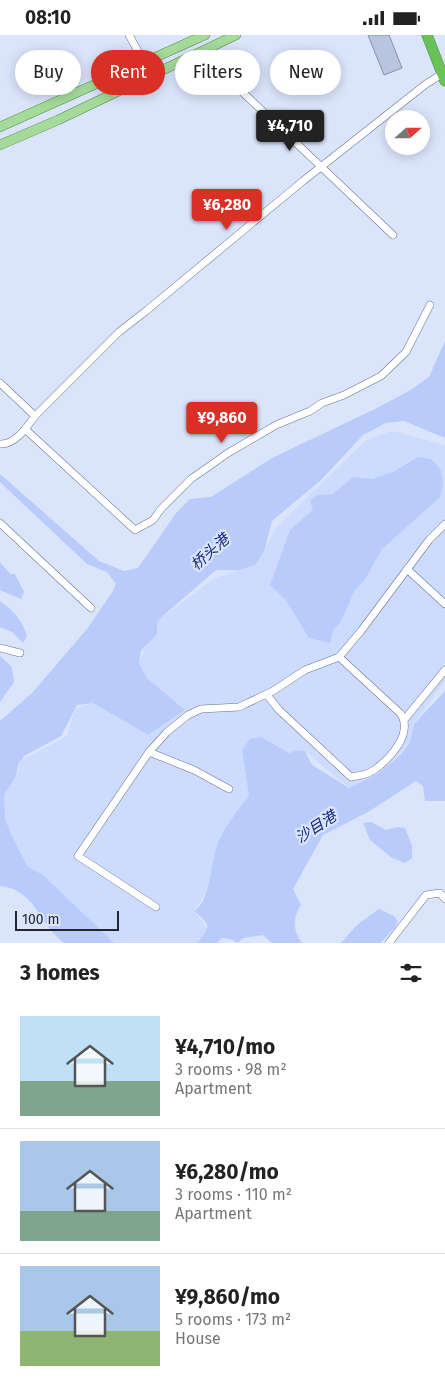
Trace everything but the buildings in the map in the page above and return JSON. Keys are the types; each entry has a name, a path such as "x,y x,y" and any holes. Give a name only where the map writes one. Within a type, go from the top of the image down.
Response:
{"highway":[{"path":"427,35 443,78"}],"main road":[{"path":"165,53 205,35"},
{"path":"208,50 236,35"},
{"path":"0,145 175,66"},
{"path":"0,127 91,86"}],"street":[{"path":"129,35 137,50"},
{"path":"0,444 10,443 25,429 35,416 119,331 426,84 443,78"},
{"path":"246,95 393,235"},
{"path":"25,429 135,529 153,520 161,509 191,479 228,453 276,425 310,411 322,403 344,395 381,376 406,352 430,305"},
{"path":"0,383 35,416"},
{"path":"0,523 92,608"},
{"path":"156,907 78,856 149,752 188,715 201,709 239,707 267,695 305,670 339,657 361,631 428,540 445,525"},
{"path":"407,569 445,604"},
{"path":"0,648 20,653"},
{"path":"267,695 279,711 351,777 373,771 394,751 402,738 404,720 401,714 339,657"},
{"path":"404,720 445,670"},
{"path":"149,752 194,770 229,789"},
{"path":"389,943 426,895 440,893 445,899"}],"shaded area":[{"path":"392,431 445,445 445,681 414,723 410,743 379,773 349,788 305,751 297,750 289,753 261,737 242,750 249,796 228,825 206,892 194,911 208,930 197,943 113,943 28,867 11,834 5,819 4,795 16,776 21,761 67,736 75,709 93,703 147,735 185,710 147,678 139,663 157,621 215,578 239,570 259,559 276,528 365,441"}],"water":[{"name":"桥头港","path":"445,341 445,438 404,421 386,423 363,435 321,480 272,521 264,551 255,565 239,570 216,570 157,621 157,634 141,651 139,663 147,678 185,710 148,735 93,703 77,705 61,736 24,756 18,765 16,776 4,795 5,819 28,867 43,875 114,943 64,943 48,927 29,900 21,893 0,886 0,721 32,693 87,629 116,584 107,572 87,564 0,482 0,474 99,561 124,571 138,568 177,512 190,499 211,497 272,458 409,391 429,377"},
{"path":"418,457 431,459 441,470 443,483 440,497 382,549 364,581 355,589 342,619 333,631 330,643 309,638 286,600 270,585 290,530 313,510 310,501 317,495 333,494 353,477 372,479 393,472"},
{"path":"0,562 10,574 15,574 24,592 21,599 0,590"},
{"path":"0,601 13,612 23,625 27,636 23,643 12,632 0,627"},
{"path":"0,656 12,667 14,682 0,702"},
{"name":"沙目港","path":"445,691 445,801 425,801 423,786 416,781 368,812 323,835 293,889 301,905 296,915 295,929 302,943 272,943 263,935 243,938 238,943 231,939 222,938 217,943 197,943 205,933 207,926 204,920 194,911 204,900 215,853 223,832 249,796 242,750 250,739 261,737 289,753 297,750 305,751 312,765 349,788 379,773 401,754 410,743 414,724"},
{"path":"371,822 386,830 398,827 405,828 412,846 412,858 405,863 392,858 370,840 363,823"},
{"path":"379,909 394,916 398,922 394,929 380,943 341,943 357,925"}]}
